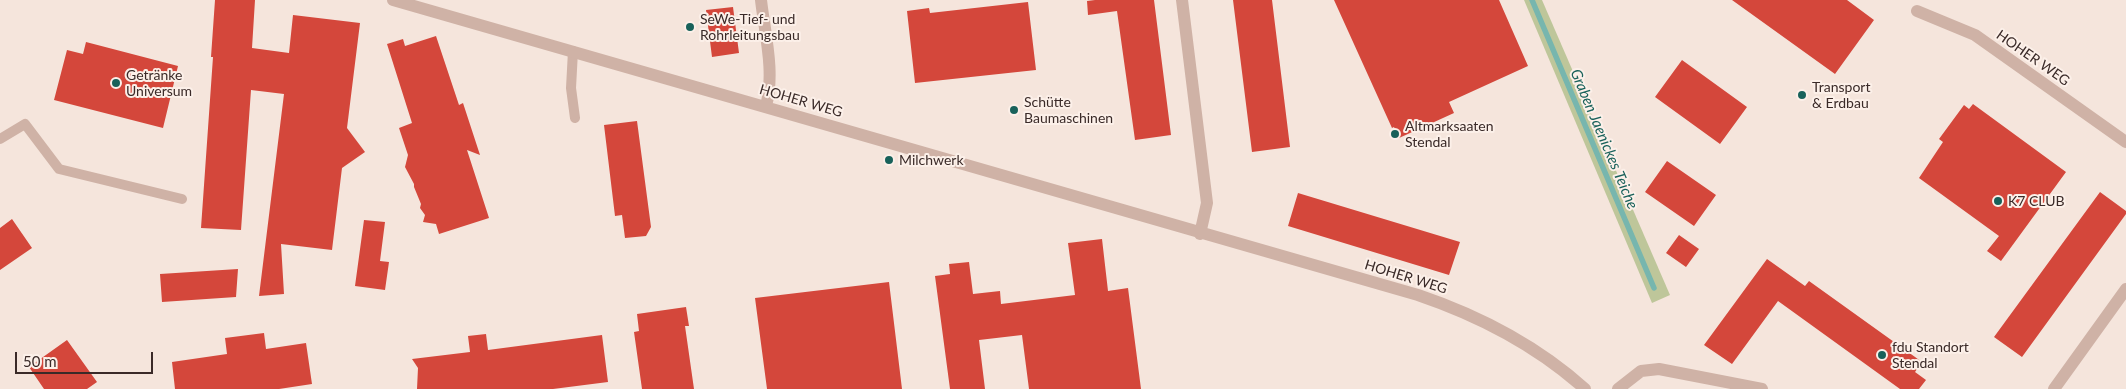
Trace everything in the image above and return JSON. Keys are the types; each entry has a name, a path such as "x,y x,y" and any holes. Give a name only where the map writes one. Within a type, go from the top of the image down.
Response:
{"street":[{"name":"HOHER WEG","path":"394,0 766,106 1200,234 1418,295 1452,307 1515,337 1546,357 1585,389"},
{"path":"761,0 770,75 770,89 766,106"},
{"path":"1182,0 1207,203 1200,234"},
{"name":"HOHER WEG","path":"1917,11 1975,35 2126,142"},
{"path":"2054,389 2126,289"},
{"path":"1618,389 1641,372 1659,369 1762,389"}],"lane":[{"path":"573,51 571,88 575,118"},
{"path":"0,140 25,124 59,169 182,200"}],"green space":[{"path":"1524,0 1542,0 1670,295 1652,303"}],"building":[{"path":"215,0 255,0 252,48 289,53 293,15 360,23 347,128 365,152 342,168 332,250 281,244 284,294 259,296 284,94 251,90 241,230 201,228"},
{"path":"1154,0 1171,135 1135,140 1117,11 1088,15 1087,1"},
{"path":"1233,0 1272,0 1290,147 1252,152"},
{"path":"1334,0 1499,0 1528,66 1449,102 1454,113 1399,138 1394,127 1392,128"},
{"path":"1732,0 1847,0 1874,20 1835,74"},
{"path":"1028,2 1036,70 915,83 907,11 929,8 930,13"},
{"path":"733,7 739,53 712,57 706,10"},
{"path":"436,36 459,105 463,103 480,155 467,150 489,218 439,234 436,224 423,222 425,215 420,208 421,204 414,184 405,167 408,155 399,128 412,123 387,44 403,39 405,46"},
{"name":"Getränke Universum","path":"86,42 178,66 163,128 54,100 67,50 83,54"},
{"path":"1682,60 1747,107 1720,144 1655,97"},
{"name":"K7 CLUB","path":"1973,104 2066,172 2001,261 1987,251 1999,236 1919,178 1943,142 1939,139 1964,105 1969,109"},
{"path":"637,121 651,227 646,236 625,238 622,215 615,216 604,125"},
{"path":"1667,161 1716,195 1694,226 1645,192"},
{"path":"2100,192 2126,211 2126,214 2022,357 1994,337"},
{"path":"1298,193 1460,242 1449,275 1288,226"},
{"path":"12,219 32,248 0,270 0,228"},
{"path":"364,220 385,222 380,261 389,262 385,290 355,286"},
{"path":"1679,235 1699,249 1686,267 1666,253"},
{"path":"1102,239 1108,291 1128,288 1141,389 1029,389 1022,335 979,340 985,389 950,389 935,276 950,274 949,264 969,262 973,294 1000,291 1001,304 1075,295 1068,243"},
{"path":"1767,259 1805,286 1809,281 1922,362 1915,372 1926,380 1919,389 1900,389 1778,301 1732,364 1704,345"},
{"path":"238,269 236,297 162,302 160,274"},
{"path":"889,282 902,389 767,389 755,298"},
{"path":"686,307 689,326 685,326 694,389 642,389 634,332 639,331 637,314"},
{"path":"264,333 266,349 306,343 312,384 279,389 175,389 172,362 227,354 225,338"},
{"path":"486,334 488,350 602,335 608,382 553,389 417,389 418,368 412,359 470,352 468,336"},
{"path":"67,340 97,382 87,389 44,389 29,367"}],"waterway":[{"name":"Graben Jaenickes Teiche","path":"1532,0 1654,288"}],"place":[{"name":"SeWe-Tief- und Rohrleitungsbau","path":"690,27"},
{"name":"Getränke Universum","path":"116,83"},
{"name":"Transport & Erdbau","path":"1802,95"},
{"name":"Schütte Baumaschinen","path":"1014,110"},
{"name":"Altmarksaaten Stendal","path":"1395,134"},
{"name":"Milchwerk","path":"889,160"},
{"name":"K7 CLUB","path":"1998,201"},
{"name":"fdu Standort Stendal","path":"1882,355"}]}
